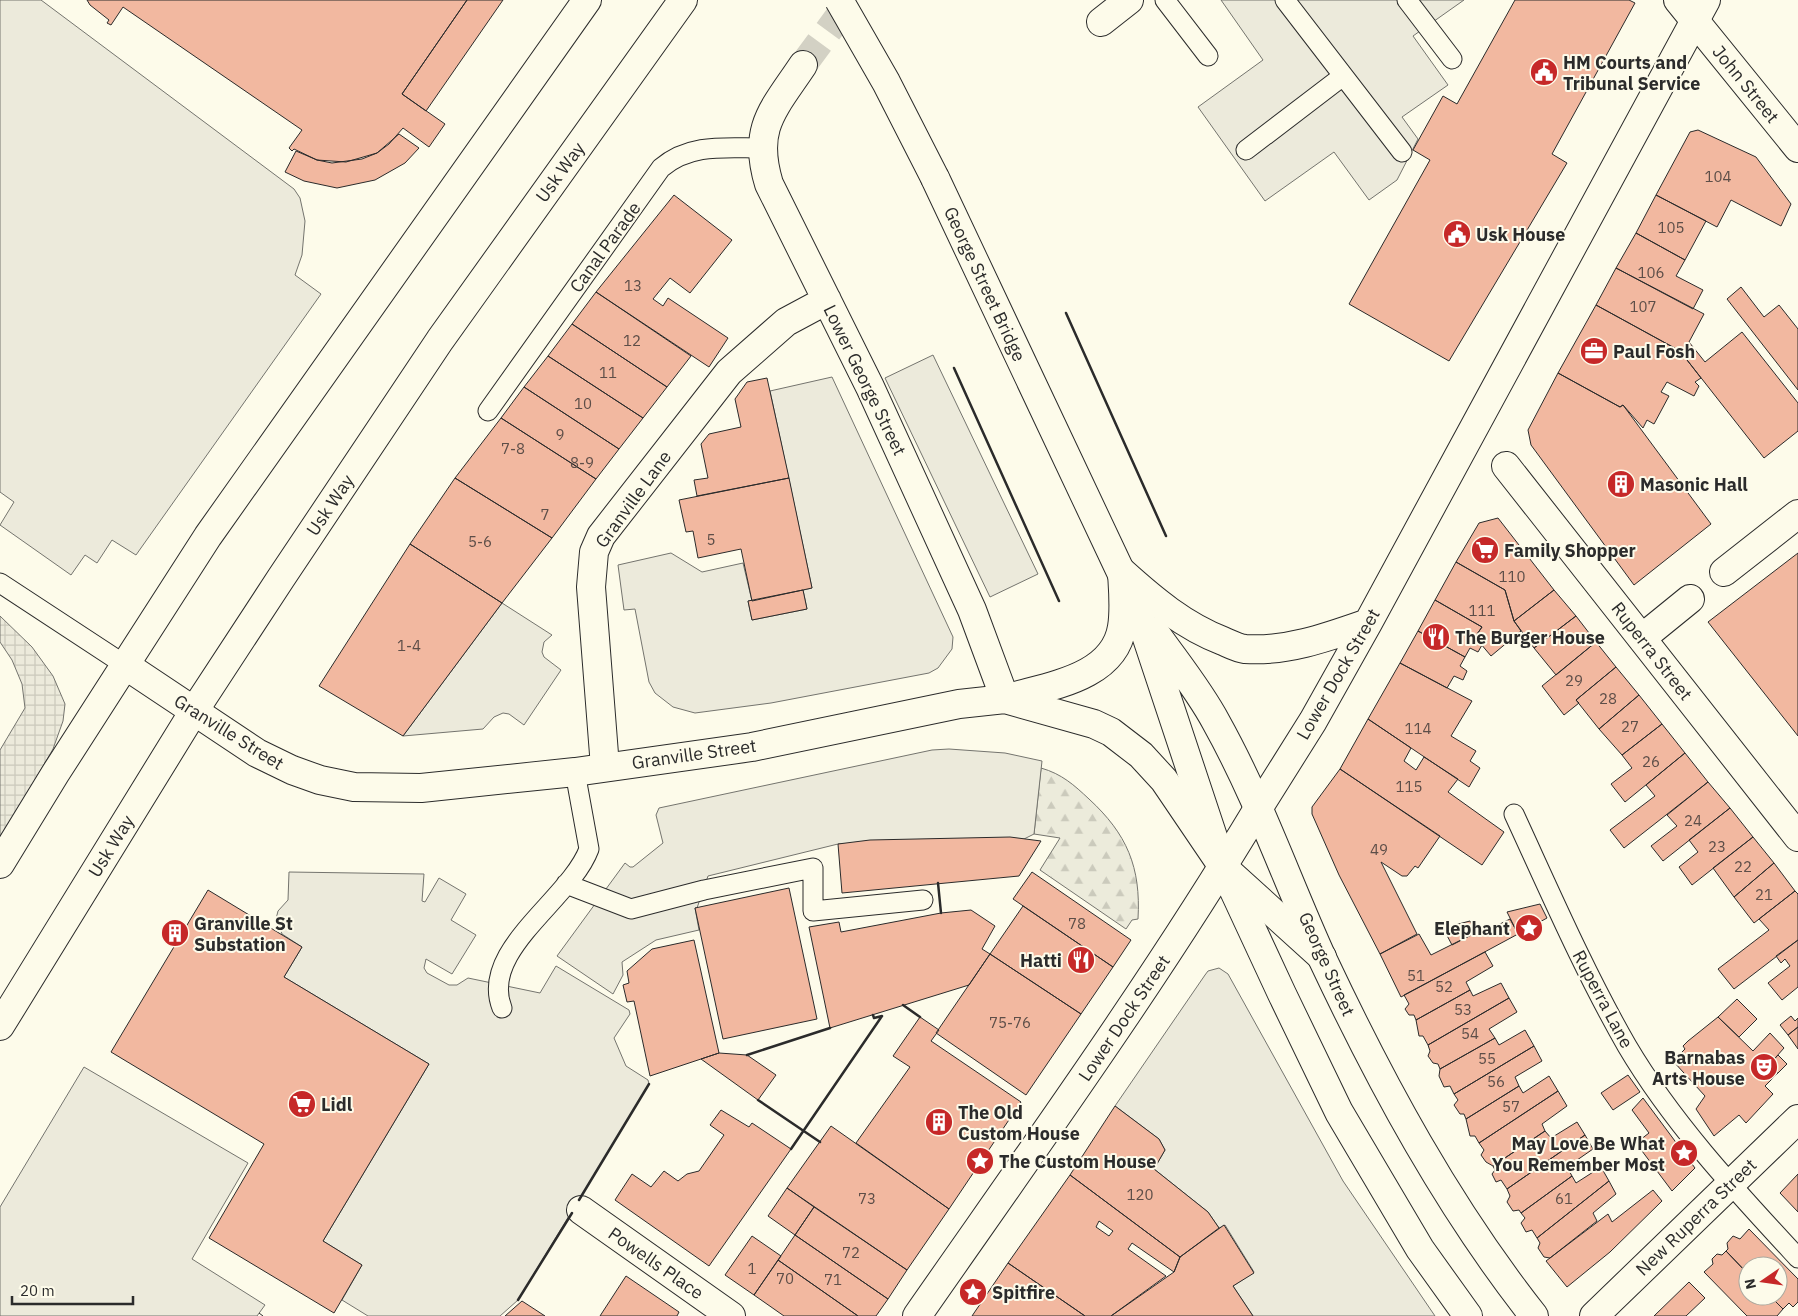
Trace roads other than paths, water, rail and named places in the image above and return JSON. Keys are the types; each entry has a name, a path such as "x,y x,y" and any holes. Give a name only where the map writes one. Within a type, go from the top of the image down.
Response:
{"street":[{"path":"0,864 124,665 208,536 587,0"},
{"name":"Usk Way","path":"0,1026 194,711 440,340 683,0"},
{"name":"George Street Bridge","path":"839,0 886,82 1012,340 1122,572"},
{"path":"1101,22 1128,0"},
{"name":"John Street","path":"1693,7 1798,148"},
{"name":"Lower Dock Street","path":"917,1316 1106,1047 1223,867 1313,721 1368,623 1693,7"},
{"name":"Lower George Street","path":"803,66 771,112 764,128 761,148 769,184 870,388 972,610 1005,699"},
{"name":"Granville Lane","path":"605,767 591,587 594,552 601,536 729,372 786,322 827,300"},
{"name":"Ruperra Street","path":"1506,466 1798,837"},
{"path":"1724,572 1798,514"},
{"path":"1122,572 1159,605 1207,635 1243,649 1282,648 1328,637 1368,623"},
{"path":"1005,699 1065,680 1104,663 1118,642 1122,628 1122,572"},
{"name":"George Street","path":"1122,572 1135,602 1223,867 1339,1112 1420,1248 1468,1316"},
{"path":"1642,638 1690,599"},
{"name":"George Street","path":"1135,602 1216,721 1259,807 1322,957 1389,1094 1449,1197 1510,1286 1534,1316"},
{"name":"Granville Street","path":"124,665 257,753 292,770 320,780 354,787 421,788 575,772 752,747 959,704 1005,699 1094,724 1111,732 1141,755 1164,780 1223,867"},
{"path":"1223,867 1322,957"},
{"name":"New Ruperra Street","path":"1594,1316 1798,1119"},
{"name":"Powells Place","path":"581,1210 731,1316"}],"lane":[{"path":"1165,0 1208,56"},
{"path":"1285,0 1402,152"},
{"path":"1407,0 1452,60"},
{"path":"1246,150 1343,76"},
{"name":"Canal Parade","path":"488,411 661,168 670,160 694,150 761,148"},
{"path":"0,584 124,665"},
{"path":"502,1008 497,981 504,962 566,884 586,857 589,849 575,772"},
{"name":"Ruperra Lane","path":"1514,814 1583,963 1628,1047 1680,1124 1730,1184 1798,1258"},
{"path":"566,884 631,909 704,890 813,868 812,911 923,900"}],"tunnel":[{"path":"803,65 851,0"}],"place":[{"name":"HM Courts and Tribunal Service","path":"1544,72"},
{"name":"Usk House","path":"1457,234"},
{"name":"Paul Fosh","path":"1594,351"},
{"name":"Masonic Hall","path":"1621,484"},
{"name":"Family Shopper","path":"1485,550"},
{"name":"The Burger House","path":"1436,637"},
{"name":"Elephant","path":"1529,928"},
{"name":"Granville St Substation","path":"175,933"},
{"name":"Hatti","path":"1081,960"},
{"name":"Barnabas Arts House","path":"1764,1067"},
{"name":"Lidl","path":"302,1104"},
{"name":"The Old Custom House","path":"939,1122"},
{"name":"May Love Be What You Remember Most","path":"1684,1153"},
{"name":"The Custom House","path":"980,1161"},
{"name":"Spitfire","path":"973,1292"}]}
